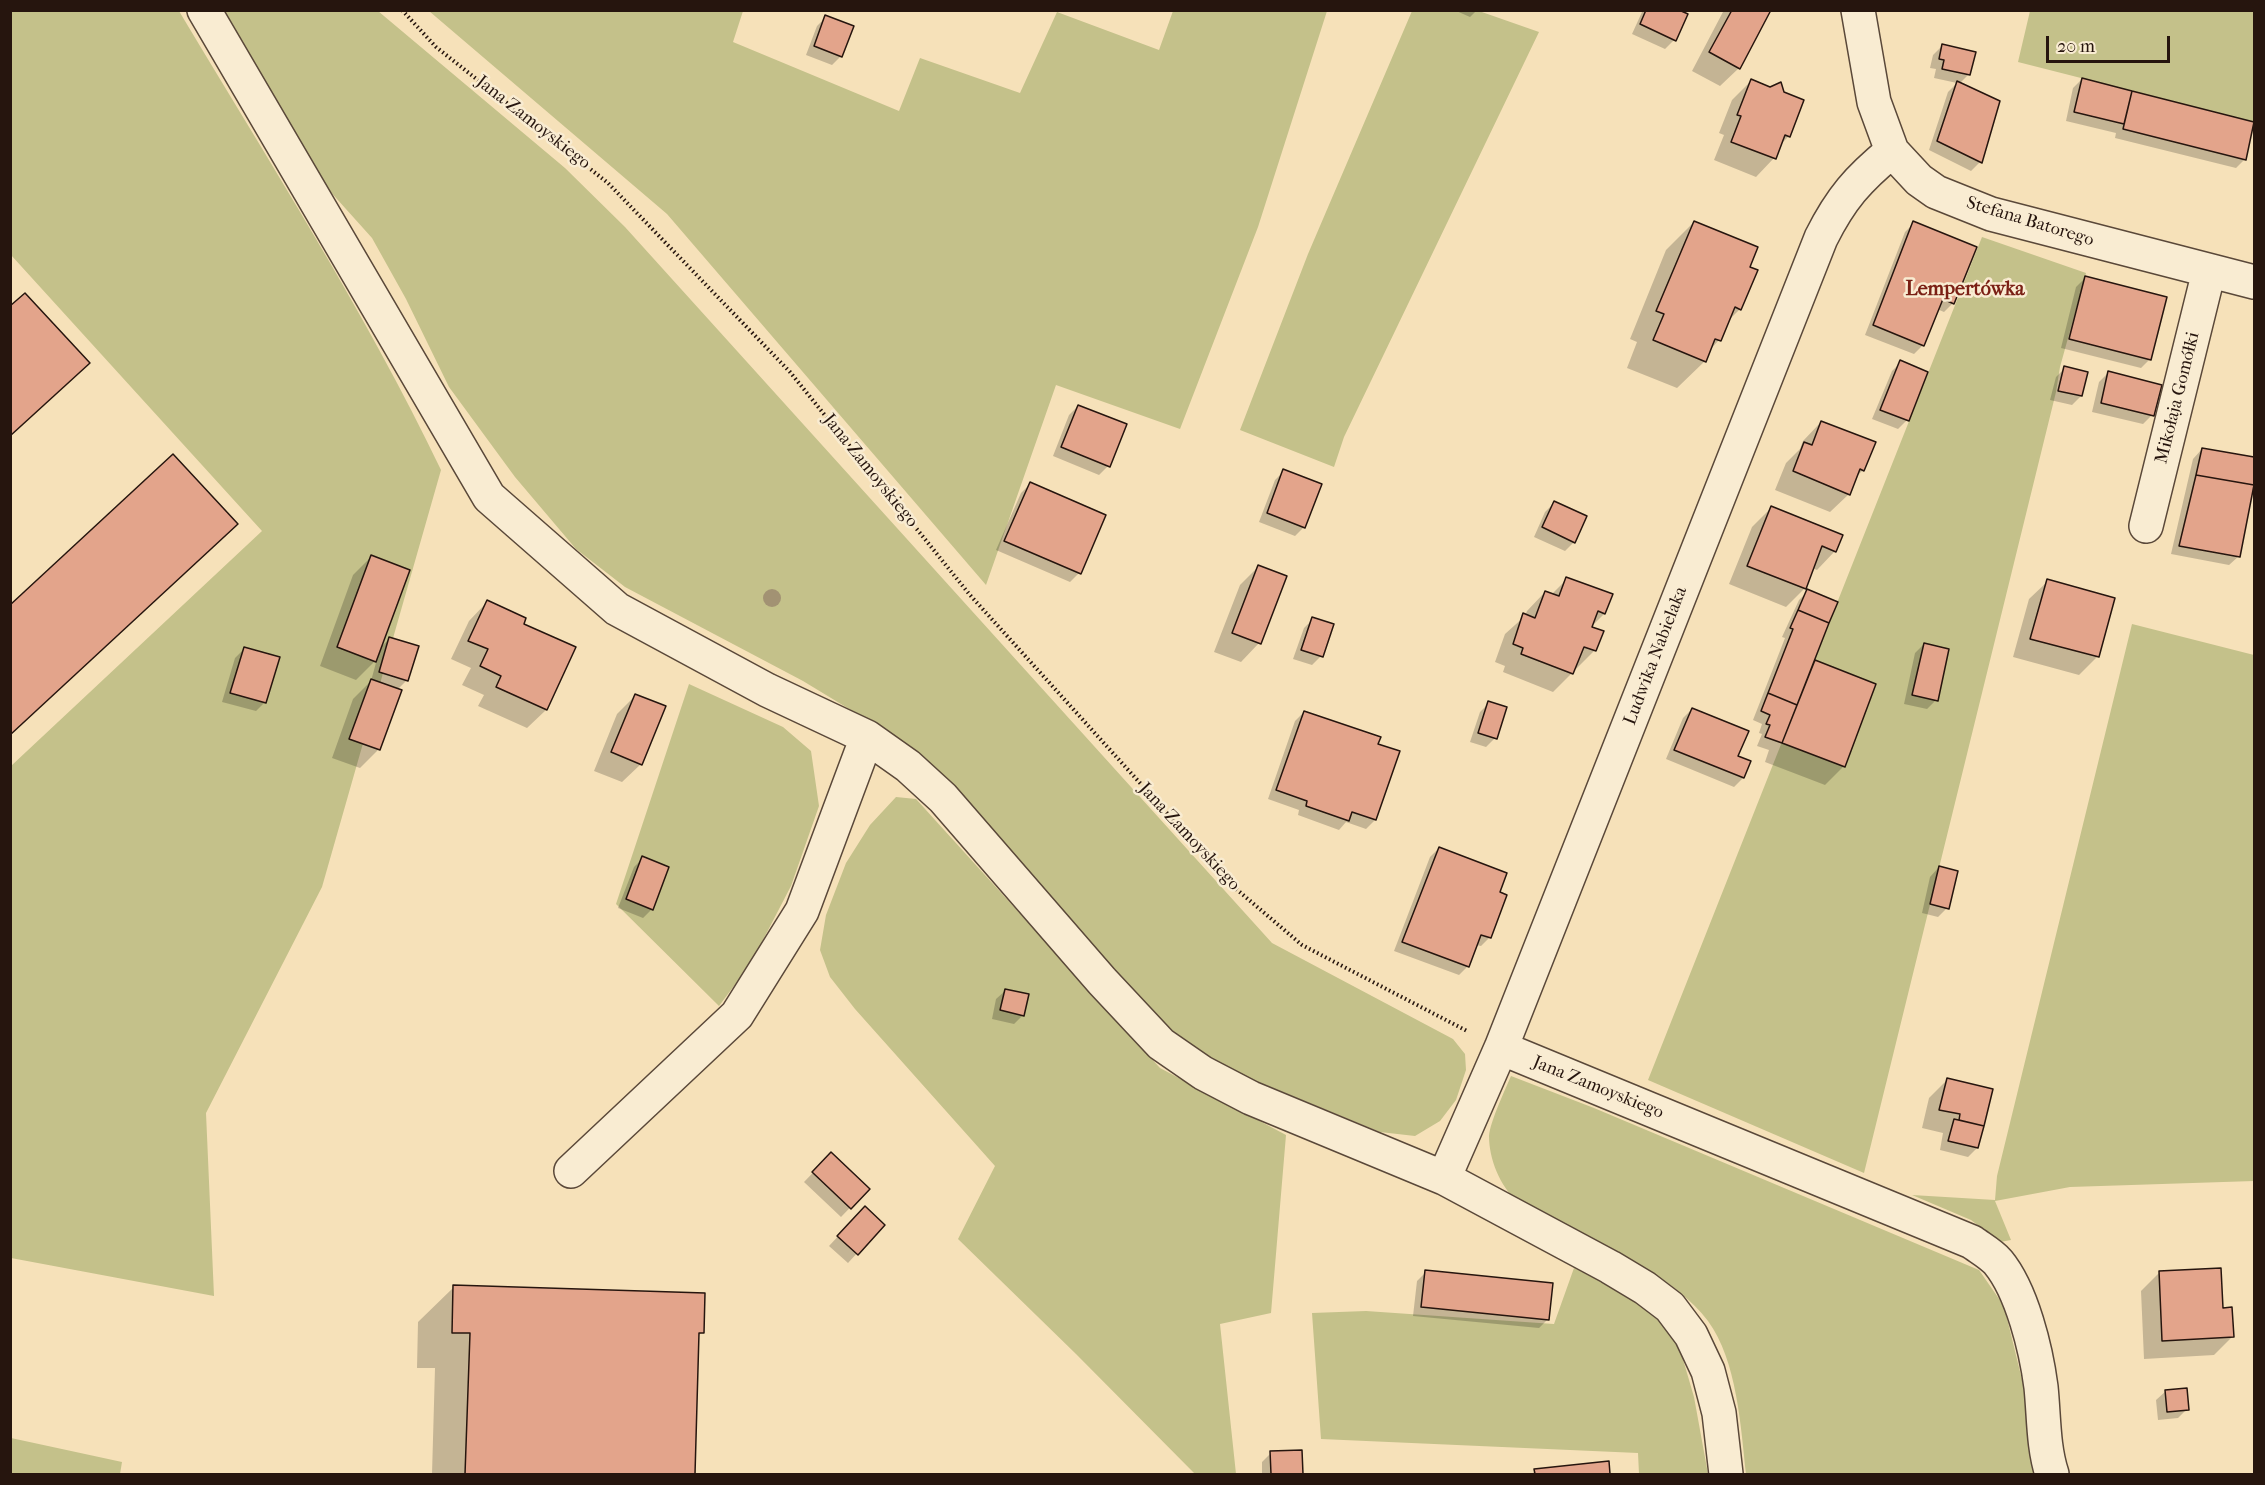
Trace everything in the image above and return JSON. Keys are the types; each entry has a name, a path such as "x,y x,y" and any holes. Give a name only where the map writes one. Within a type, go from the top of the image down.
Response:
{"street":[{"path":"204,10 489,497 617,609 767,690 867,737 908,766 943,798 1102,981 1161,1044 1203,1073 1251,1098 1444,1178 1610,1267 1645,1288 1670,1307 1691,1335 1708,1371 1719,1413 1726,1474"},
{"name":"Stefana Batorego","path":"1858,10 1874,102 1892,151 1919,180 1936,192 1991,214 2254,282"},
{"name":"Ludwika Nabielaka","path":"1444,1178 1501,1048 1821,238 1835,209 1855,183 1892,151"},
{"name":"Mikołaja Gomółki","path":"2146,526 2209,271"},
{"path":"572,1171 737,1015 802,911 867,737"},
{"name":"Jana Zamoyskiego","path":"1501,1048 1972,1242 1996,1260 2013,1284 2026,1321 2040,1385 2048,1460 2052,1474"}],"path":[{"name":"Jana Zamoyskiego","path":"402,10 436,47 608,183 782,363 970,595 1235,888 1302,945 1501,1048"}],"shaded area":[{"path":"11,11 179,11 381,352 441,470 322,887 206,1113 214,1296 11,1258 11,766 262,531 11,255"},
{"path":"222,11 378,11 565,168 625,227 1272,943 1453,1039 1465,1054 1466,1070 1456,1100 1440,1121 1415,1136 1380,1132 1224,1068 1185,1043 1100,959 892,735 803,681 625,587 576,549 515,477 449,387 406,299 372,238 319,179"},
{"path":"429,11 743,11 733,42 899,111 920,58 1020,93 1057,12 1159,50 1173,11 1327,11 1258,227 1180,429 1056,385 986,585 667,214"},
{"path":"1412,11 1479,11 1539,32 1344,437 1334,467 1240,430 1308,254"},
{"path":"2030,11 2254,11 2254,122 2018,62"},
{"path":"1982,237 2086,273 2060,367 2056,392 1864,1173 1648,1080"},
{"path":"2132,624 2254,655 2254,1181 2070,1187 1995,1201 2011,1240 2000,1242 1971,1220 1912,1195 1995,1200 1997,1176"},
{"path":"689,684 783,727 811,751 819,806 791,886 751,963 719,1006 616,904"},
{"path":"896,797 916,799 1160,1068 1286,1135 1271,1313 1220,1324 1236,1474 1195,1474 958,1239 995,1166 855,1009 830,977 820,950 826,915 846,863 870,825"},
{"path":"1511,1076 1594,1108 1979,1270 2004,1306 2045,1474 1746,1474 1736,1395 1731,1374 1718,1337 1708,1321 1678,1291 1641,1265 1522,1205 1505,1188 1491,1154 1489,1136"},
{"path":"1574,1268 1660,1310 1675,1332 1694,1397 1708,1474 1639,1474 1638,1453 1321,1439 1312,1313 1366,1311 1554,1324"},
{"path":"11,1438 122,1462 120,1474 11,1474"}],"building":[{"path":"1646,10 1679,10 1688,14 1676,41 1640,24"},
{"path":"1732,10 1771,10 1740,69 1709,52"},
{"path":"825,15 854,26 842,57 814,46"},
{"path":"1942,44 1976,52 1970,75 1942,69 1944,60 1939,59"},
{"path":"2082,78 2132,91 2124,124 2074,112"},
{"path":"1751,79 1770,87 1781,82 1784,92 1804,100 1790,137 1785,135 1776,159 1731,142 1741,116 1737,115"},
{"path":"1957,81 2000,101 1982,163 1937,141"},
{"path":"2132,91 2254,122 2246,160 2123,129"},
{"path":"1694,221 1758,247 1750,267 1758,270 1741,310 1735,307 1721,341 1715,339 1706,362 1653,340 1664,314 1656,311"},
{"path":"1913,221 1977,247 1954,304 1943,299 1924,346 1873,325"},
{"path":"2085,276 2167,297 2151,360 2069,339"},
{"path":"25,293 90,363 10,436 10,306"},
{"path":"1900,360 1928,372 1909,421 1880,410"},
{"path":"2064,366 2088,372 2082,396 2058,391"},
{"path":"2108,371 2162,385 2154,416 2101,403"},
{"path":"1078,405 1127,424 1110,467 1061,447"},
{"path":"1821,421 1876,442 1864,471 1860,469 1850,495 1793,471 1804,442 1812,445"},
{"path":"2202,448 2254,457 2254,485 2196,475"},
{"path":"173,454 238,524 10,735 10,605"},
{"path":"1283,469 1322,484 1305,528 1267,513"},
{"path":"2196,475 2254,485 2240,557 2179,546"},
{"path":"1030,482 1106,515 1081,574 1004,541"},
{"path":"1554,501 1587,516 1575,543 1542,527"},
{"path":"1771,506 1843,535 1836,552 1822,546 1806,589 1747,566"},
{"path":"371,555 410,570 376,662 337,647"},
{"path":"1258,565 1287,576 1261,644 1232,633"},
{"path":"1566,577 1613,594 1605,614 1598,611 1592,627 1604,631 1596,651 1584,647 1573,674 1521,654 1523,648 1513,644 1523,613 1535,618 1545,591 1559,596"},
{"path":"2047,579 2115,598 2099,657 2030,639"},
{"path":"1807,589 1838,602 1829,623 1798,610"},
{"path":"487,600 526,618 524,624 576,647 547,710 496,687 501,676 480,666 488,649 468,641"},
{"path":"1798,610 1829,623 1797,705 1768,693"},
{"path":"1312,617 1334,624 1323,657 1301,650"},
{"path":"389,637 419,646 408,681 379,672"},
{"path":"1924,643 1949,649 1938,701 1912,695"},
{"path":"244,647 280,657 266,703 230,693"},
{"path":"1815,660 1876,684 1845,767 1782,743"},
{"path":"371,679 402,690 380,750 349,739"},
{"path":"1768,693 1797,705 1782,743 1765,737 1770,725 1766,724 1770,715 1761,711"},
{"path":"635,694 666,706 642,765 611,752"},
{"path":"1488,701 1507,707 1497,739 1478,733"},
{"path":"1692,708 1749,731 1738,756 1751,761 1744,778 1674,750"},
{"path":"1304,711 1381,737 1378,744 1400,751 1376,820 1352,812 1349,821 1306,806 1307,801 1276,790"},
{"path":"1439,847 1507,873 1500,892 1507,895 1491,938 1481,935 1469,967 1402,942"},
{"path":"642,856 669,867 653,910 626,899"},
{"path":"1939,866 1958,871 1949,909 1930,904"},
{"path":"1005,989 1029,994 1024,1016 1000,1010"},
{"path":"1947,1078 1993,1089 1984,1126 1959,1120 1960,1114 1939,1110"},
{"path":"1954,1119 1984,1126 1978,1148 1948,1141"},
{"path":"831,1152 870,1189 851,1209 812,1172"},
{"path":"865,1206 885,1225 858,1255 837,1236"},
{"path":"2221,1268 2223,1308 2232,1307 2234,1337 2162,1341 2159,1271"},
{"path":"1425,1270 1553,1283 1549,1320 1421,1307"},
{"path":"453,1285 705,1293 704,1333 699,1333 695,1474 465,1474 470,1333 452,1333"},
{"path":"2187,1388 2189,1410 2167,1412 2165,1390"},
{"path":"1302,1450 1303,1474 1271,1474 1270,1451"},
{"path":"1609,1461 1610,1474 1535,1474 1534,1469"}],"district":[{"name":"Lempertówka","path":"1965,290"}]}
